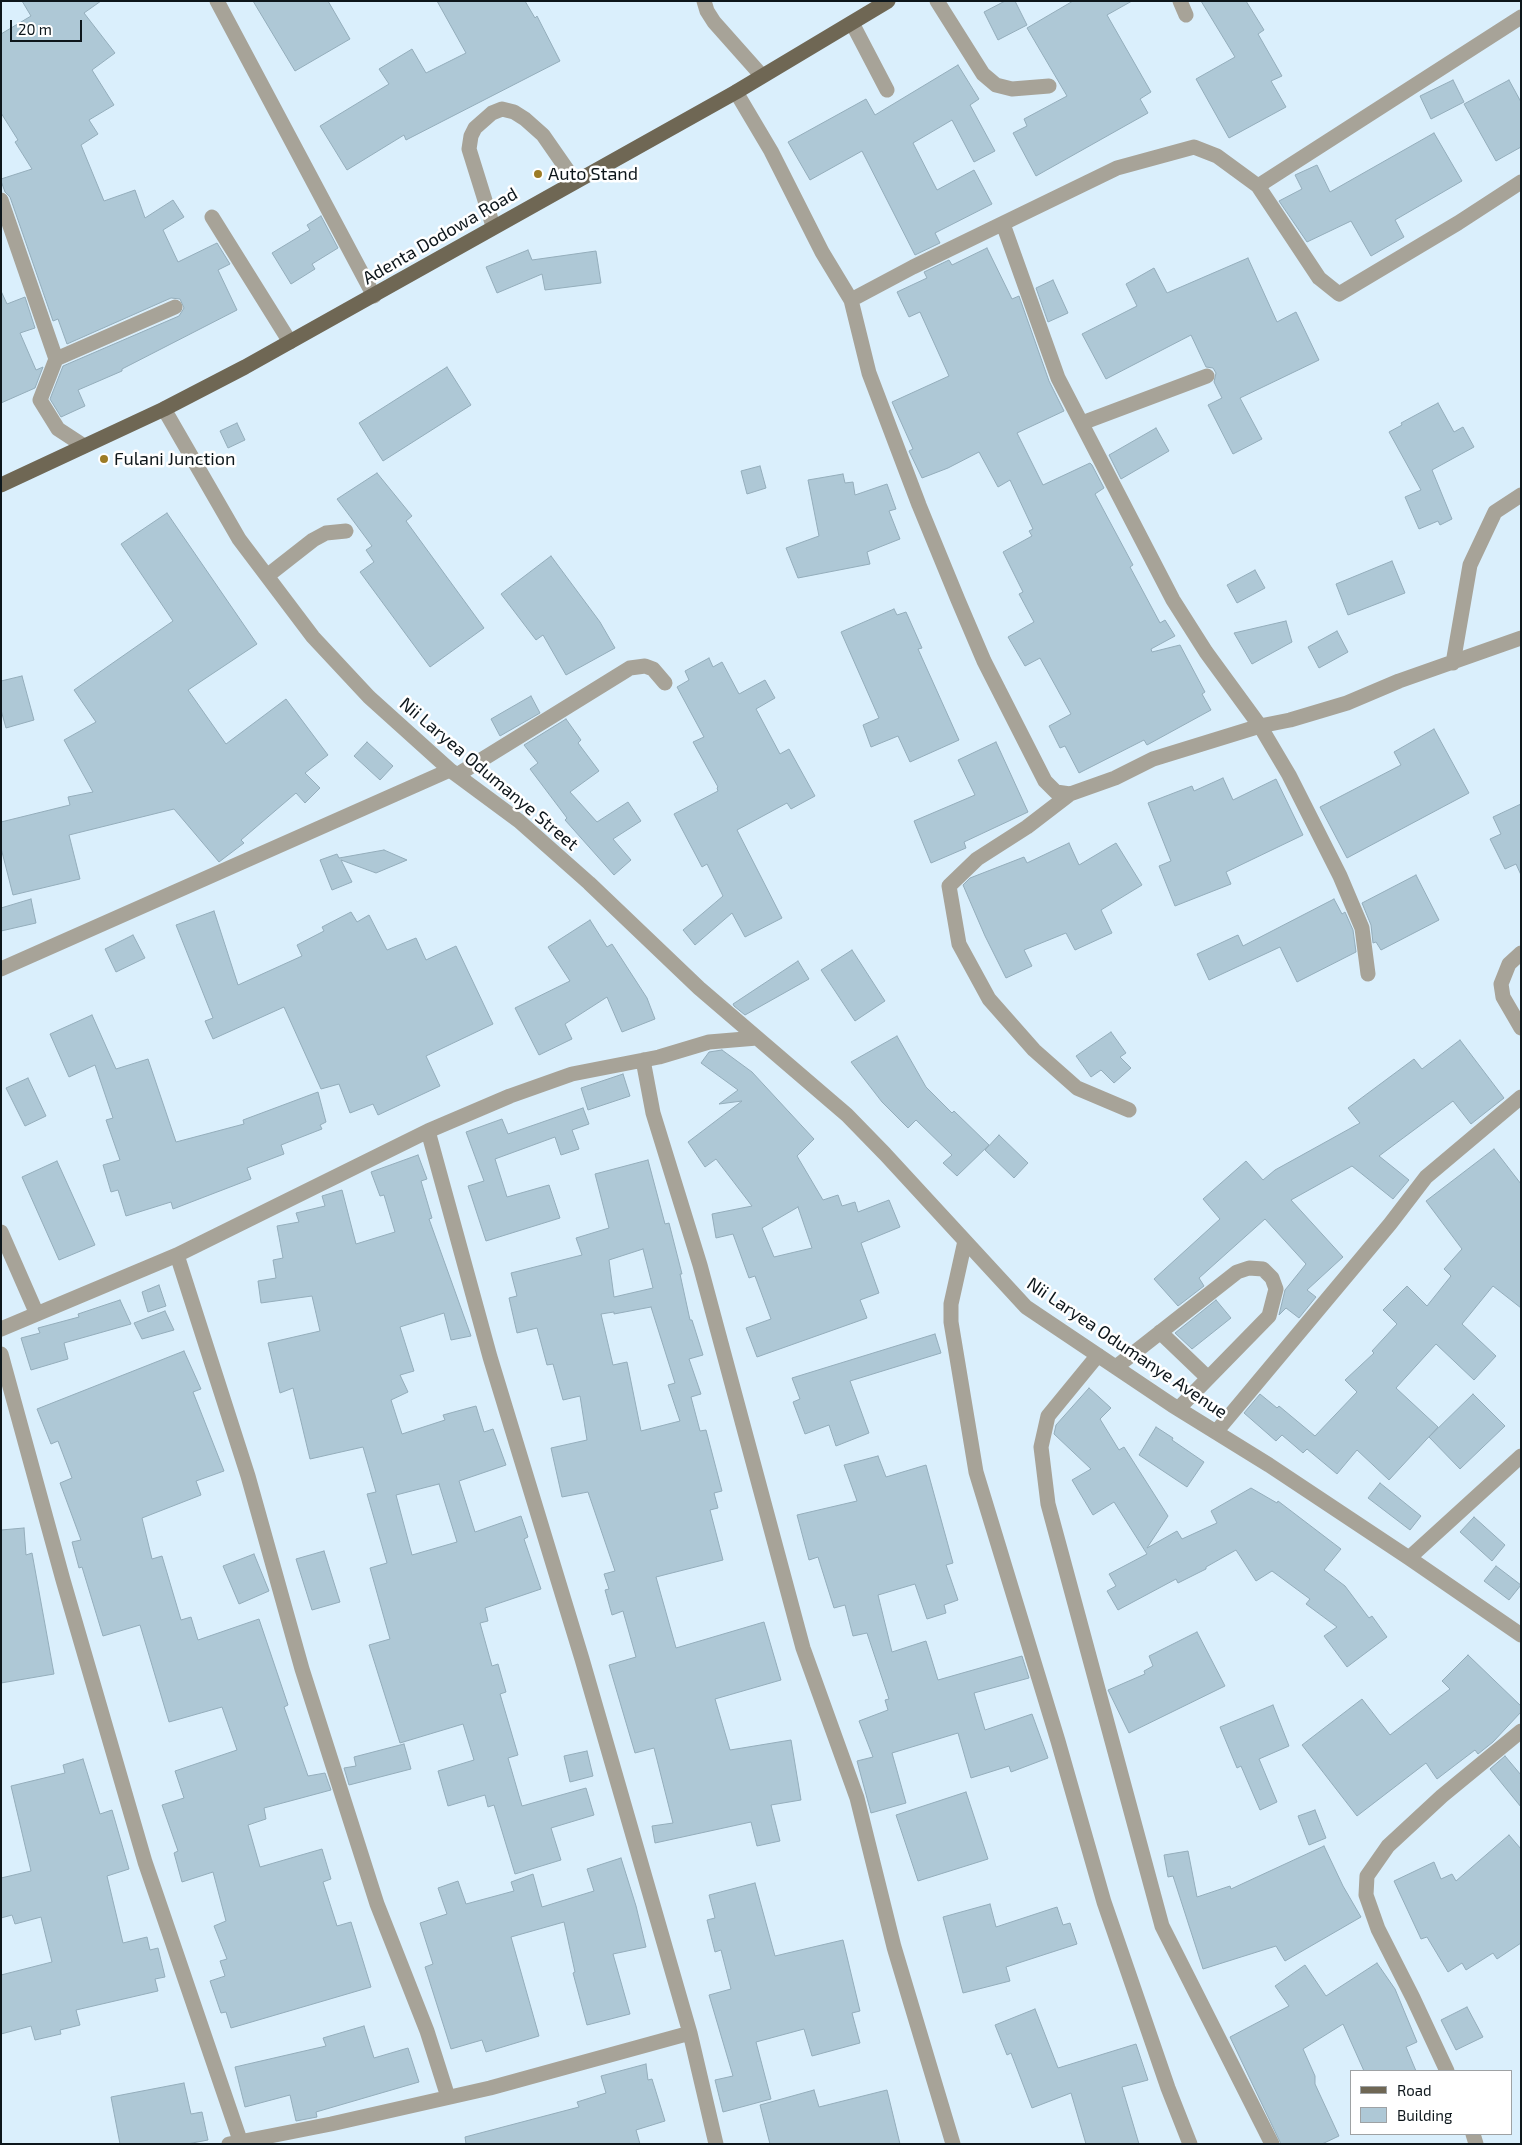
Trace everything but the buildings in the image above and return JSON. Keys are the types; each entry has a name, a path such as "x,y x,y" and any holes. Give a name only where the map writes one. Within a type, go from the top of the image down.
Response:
{"main road":[{"name":"Adenta Dodowa Road","path":"1,485 164,410 290,342 374,296 575,180 736,92 888,1"}],"street":[{"path":"217,1 374,296"},
{"path":"704,1 707,11 714,22 762,76"},
{"path":"937,1 983,74 996,85 1012,89 1049,86"},
{"path":"1258,186 1521,18"},
{"path":"852,23 887,90"},
{"path":"736,92 771,151 822,252 851,300 869,373 919,505 984,661 1046,781 1056,792 1070,794"},
{"path":"493,226 469,149 470,136 475,128 492,113 502,110 514,112 525,119 543,135 575,180"},
{"path":"851,300 1118,168 1194,147 1217,156 1258,186 1319,278 1339,294 1458,223 1521,182"},
{"path":"1,200 56,359 40,400 58,429 84,446"},
{"path":"212,216 290,342"},
{"path":"1003,224 1058,378 1173,600 1206,652 1260,726 1289,775 1340,876 1362,928 1368,974"},
{"path":"56,359 175,307"},
{"path":"1082,423 1207,376"},
{"name":"Nii Laryea Odumanye Street","path":"164,410 239,539 313,637 356,684 454,773 526,828 589,883 699,988 757,1038"},
{"path":"1453,663 1470,565 1495,512 1521,495"},
{"path":"267,576 313,540 326,533 346,531"},
{"path":"1129,1110 1077,1088 1034,1050 989,999 959,944 949,886 978,859 1027,827 1070,794 1115,778 1153,760 1260,726 1290,720 1347,703 1400,681 1521,638"},
{"path":"1,970 454,773 630,668 645,666 653,669 664,683"},
{"path":"1521,953 1509,964 1501,984 1502,997 1521,1028"},
{"path":"1,1329 36,1312 177,1255 428,1131 510,1096 572,1074 675,1053 709,1042 757,1038"},
{"name":"Nii Laryea Odumanye Avenue","path":"757,1038 847,1115 1026,1307 1178,1409 1410,1558 1521,1635"},
{"path":"642,1060 653,1113 700,1265 803,1648 857,1798 894,1947 953,2144"},
{"path":"1216,1432 1390,1224 1426,1177 1521,1097"},
{"path":"428,1131 493,1367 582,1659 690,2033 716,2144"},
{"path":"1,1232 36,1312"},
{"path":"965,1241 950,1304 951,1322 976,1472 1058,1741 1104,1902 1168,2088 1190,2144"},
{"path":"177,1255 248,1476 302,1669 371,1886 428,2031 448,2098"},
{"path":"1116,1367 1238,1272 1249,1268 1263,1269 1272,1278 1276,1289 1269,1316 1178,1409"},
{"path":"1160,1332 1208,1378"},
{"path":"1,1354 145,1862 234,2142 331,2124 448,2098 690,2033"},
{"path":"1098,1355 1048,1416 1041,1447 1048,1504 1162,1926 1272,2144"},
{"path":"1410,1558 1521,1456"},
{"path":"1447,2070 1378,1929 1366,1895 1366,1876 1388,1846 1442,1796 1521,1731"}],"place":[{"name":"Auto Stand","path":"538,174"},
{"name":"Fulani Junction","path":"104,459"}]}
